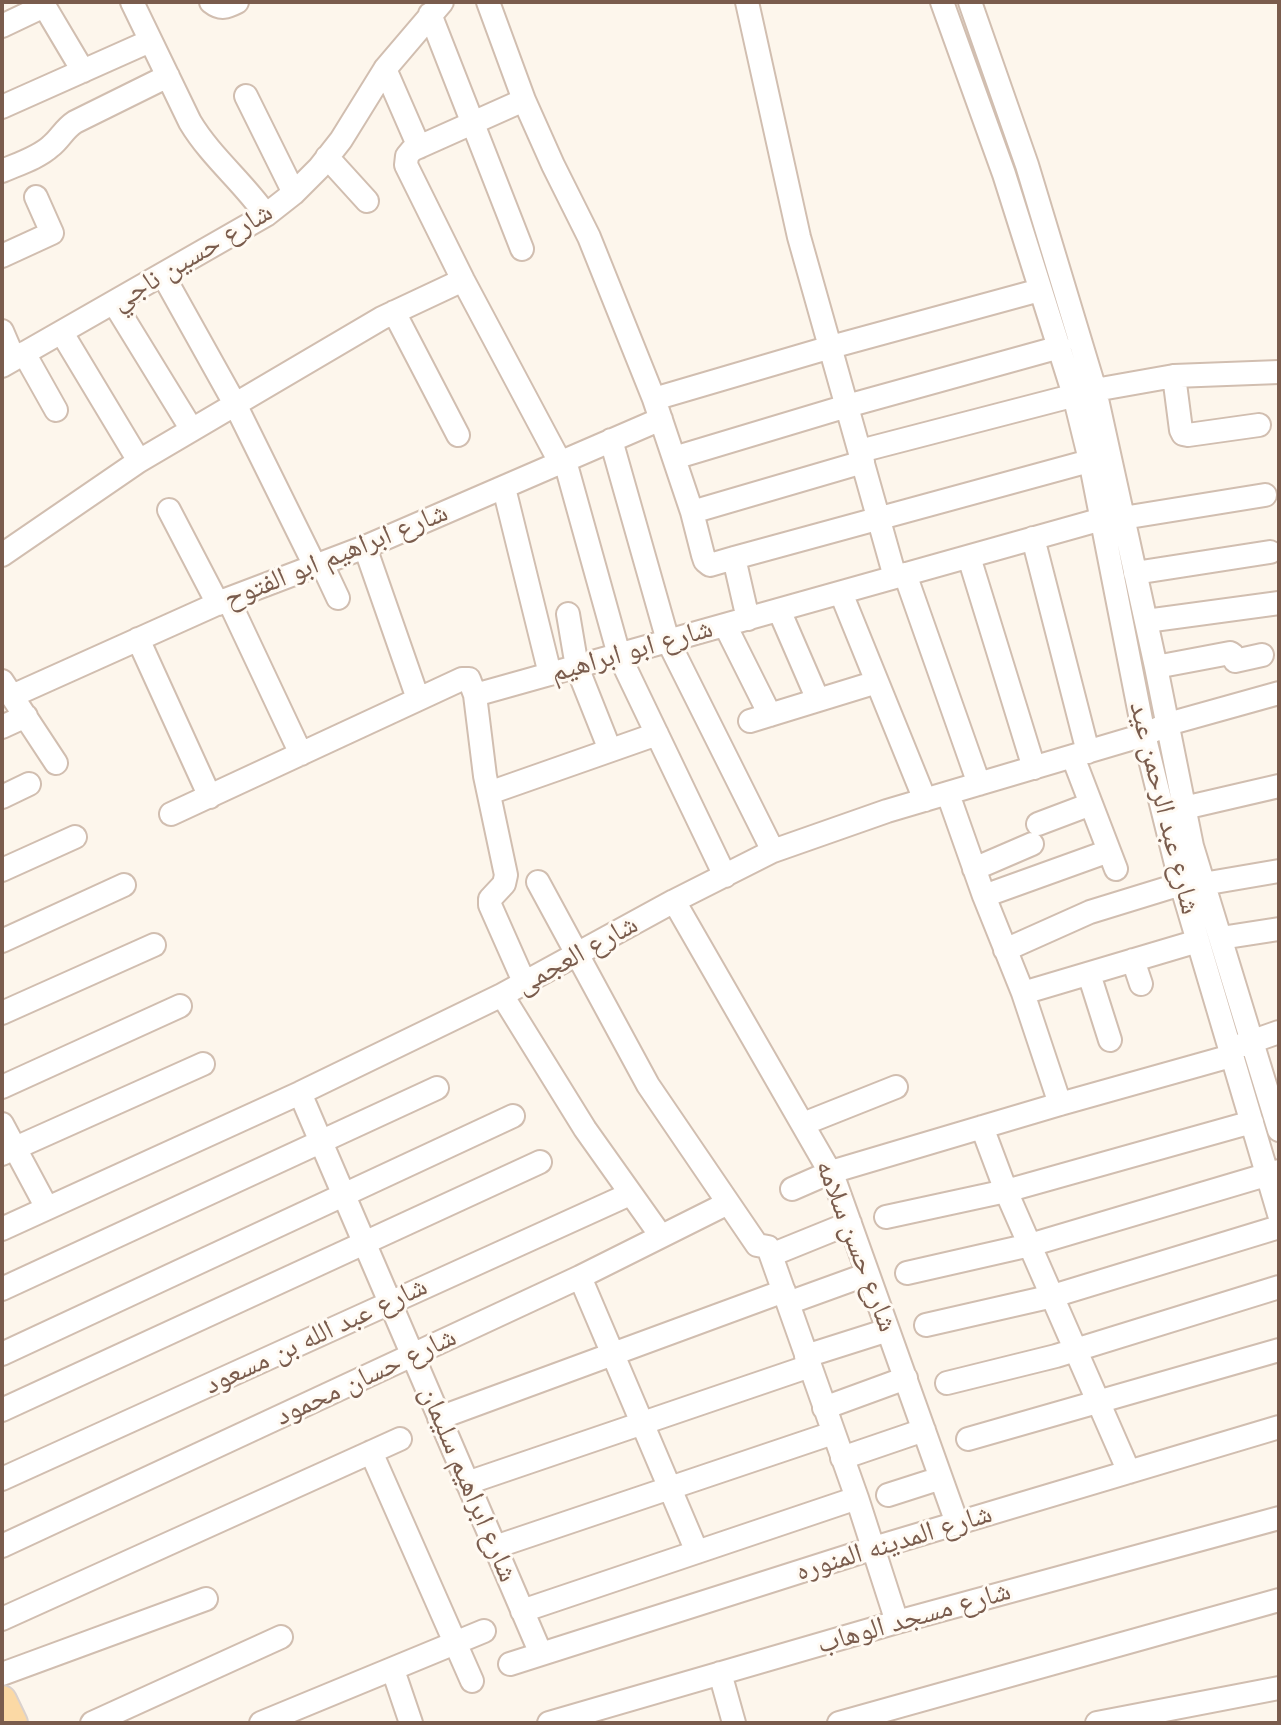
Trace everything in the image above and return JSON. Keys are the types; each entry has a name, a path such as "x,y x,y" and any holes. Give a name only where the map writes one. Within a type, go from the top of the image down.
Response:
{"main road":[{"path":"2,1700 13,1723"}],"street":[{"path":"132,2 198,135 243,184 266,215"},
{"path":"211,2 222,8 237,2"},
{"path":"488,2 524,100 589,237 658,409 703,555 710,565 1100,458"},
{"path":"747,2 799,237 879,519 979,784"},
{"path":"942,2 988,126 1060,347 1084,392"},
{"path":"970,2 1011,119 1084,392"},
{"path":"2,26 43,4 83,71"},
{"path":"436,8 472,123 522,249"},
{"name":"شارع حسين ناجي","path":"13,359 266,215 294,193 341,140 385,69 436,8"},
{"path":"2,107 150,41"},
{"path":"385,69 419,147"},
{"path":"2,171 45,151 68,126 168,76"},
{"path":"246,96 294,193"},
{"path":"524,100 412,150 407,156 406,165 463,280 563,462 619,655 725,876"},
{"path":"988,126 1011,119"},
{"path":"327,157 367,201"},
{"path":"2,256 52,233 36,197"},
{"path":"163,275 338,598"},
{"path":"2,555 139,461 394,312 463,280"},
{"name":"شارع ابراهيم ابو الفتوح","path":"7,688 138,639 504,488 611,440 658,409 831,347 1040,290"},
{"path":"114,303 192,430"},
{"path":"394,312 458,435"},
{"path":"2,331 13,359 56,410"},
{"path":"62,333 139,461"},
{"path":"674,458 1060,347"},
{"path":"692,512 861,457 1084,392 1174,376 1279,372"},
{"path":"1174,376 1183,434 1259,425"},
{"name":"شارع عبد الرحمن عيد","path":"1084,392 1116,517 1135,573 1168,724 1184,808 1198,941 1252,1122 1273,1173 1279,1214"},
{"path":"611,440 668,641 773,851"},
{"path":"504,488 550,674"},
{"name":"شارع ابو ابراهيم","path":"475,695 1033,538 1116,517 1265,495"},
{"path":"169,510 223,602 301,754"},
{"name":"شارع عبد الرحمن عيد","path":"1116,517 1144,735 1192,884 1221,938 1278,1126"},
{"path":"984,896 1112,860 1091,804 1033,538"},
{"path":"365,547 418,699"},
{"path":"1135,573 1270,552"},
{"path":"969,557 1034,768"},
{"path":"734,558 748,619"},
{"path":"841,593 925,800"},
{"path":"1146,621 1279,603"},
{"path":"779,610 818,700"},
{"path":"568,614 577,667 610,750"},
{"path":"725,625 760,718 877,682"},
{"path":"138,639 210,797"},
{"path":"1156,667 1230,653 1235,661 1262,655"},
{"path":"171,814 466,678 471,682 475,695 485,776 506,875 504,884 490,899 490,905 525,984"},
{"path":"7,688 56,763"},
{"name":"شارع العجمى","path":"2,1229 300,1093 525,984 674,901 773,851 849,823 1080,755 1144,735 1168,724 1279,693"},
{"path":"2,727 26,716"},
{"path":"489,793 657,734"},
{"path":"2,797 29,784"},
{"path":"1184,808 1279,786"},
{"path":"948,794 1023,993 1060,1104"},
{"path":"974,869 1091,804"},
{"path":"2,870 75,837"},
{"path":"1005,950 1090,912 1192,884 1279,871"},
{"path":"538,882 648,1085 728,1203 764,1250 786,1297 897,1622"},
{"path":"2,941 124,885"},
{"name":"شارع حسن سلامه","path":"674,901 831,1172 957,1523"},
{"path":"1221,938 1279,929"},
{"path":"1023,993 1198,941"},
{"path":"2,1013 154,945"},
{"path":"1133,960 1141,984"},
{"path":"1089,974 1110,1040"},
{"path":"502,995 585,1129 661,1236"},
{"path":"2,1087 180,1006"},
{"path":"792,1189 831,1172 1231,1052 1279,1032"},
{"path":"9,1151 203,1064"},
{"path":"803,1124 896,1087"},
{"path":"2,1289 437,1088"},
{"name":"شارع ابراهيم سليمان","path":"300,1093 541,1654"},
{"path":"2,1354 513,1116"},
{"path":"886,1217 1006,1191 1252,1122"},
{"path":"2,1124 9,1151 47,1208"},
{"path":"982,1127 1006,1191 1129,1472"},
{"path":"2,1410 540,1162"},
{"path":"907,1273 1030,1245 1273,1173"},
{"name":"شارع عبد الله بن مسعود","path":"2,1479 630,1194"},
{"name":"شارع حسان محمود","path":"2,1546 413,1356 728,1203"},
{"path":"764,1250 850,1223"},
{"path":"926,1325 1053,1296 1279,1227"},
{"path":"439,1418 613,1354 786,1297 868,1274"},
{"path":"580,1277 697,1552"},
{"path":"947,1383 1077,1350 1279,1287"},
{"path":"467,1483 642,1424 888,1330"},
{"path":"968,1439 1279,1350"},
{"path":"824,1408 906,1378"},
{"name":"شارع المدينه المنوره","path":"510,1664 874,1548 1279,1427"},
{"path":"842,1458 924,1430"},
{"path":"495,1547 833,1433"},
{"path":"2,1619 400,1439"},
{"path":"371,1452 472,1681"},
{"path":"888,1495 941,1478"},
{"path":"522,1611 857,1498"},
{"name":"شارع مسجد الوهاب","path":"549,1723 897,1622 1279,1518"},
{"path":"2,1674 206,1599"},
{"path":"839,1723 1279,1600"},
{"path":"261,1723 484,1631"},
{"path":"92,1723 281,1637"},
{"path":"393,1670 411,1723"},
{"path":"720,1673 734,1723"},
{"path":"1097,1723 1279,1688"}]}
